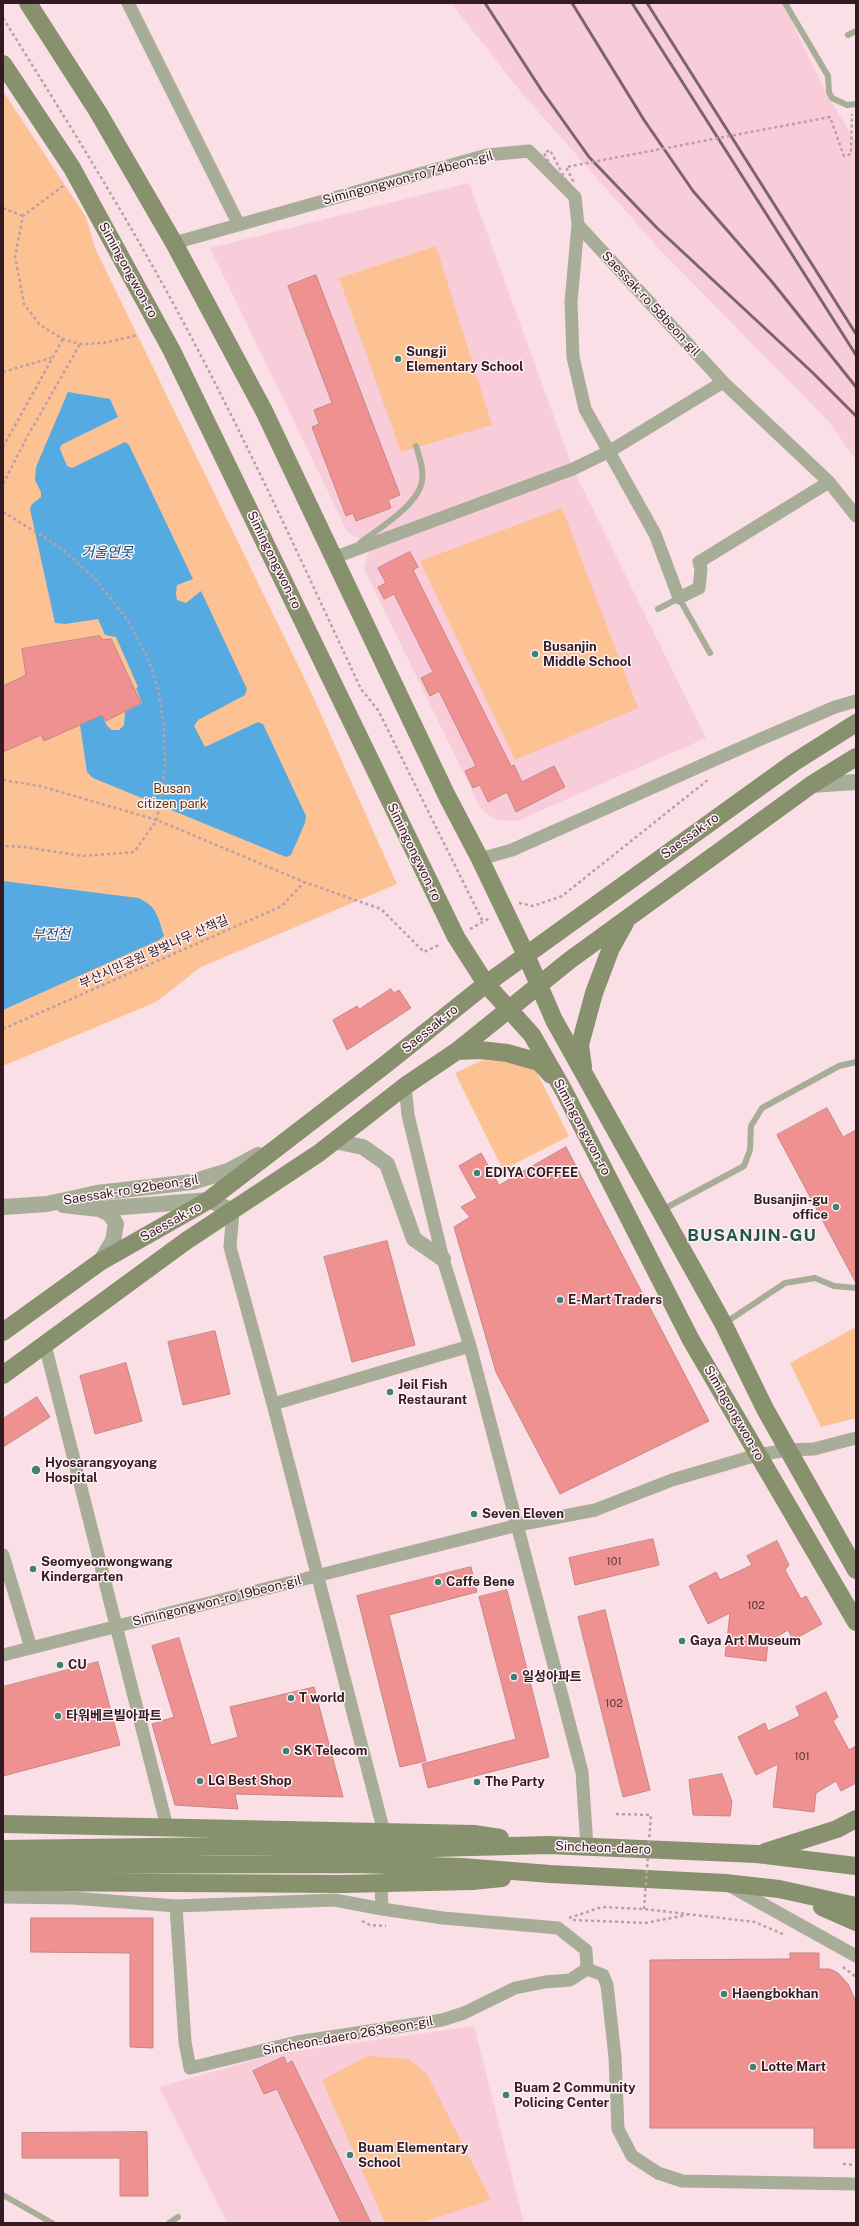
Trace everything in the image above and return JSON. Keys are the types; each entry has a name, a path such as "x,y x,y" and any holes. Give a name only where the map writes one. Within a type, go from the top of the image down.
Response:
{"main road":[{"name":"Simingongwon-ro","path":"28,3 98,112 174,243 341,555 447,796 480,859 540,983 554,1020 661,1210 723,1323 788,1450 856,1570"},
{"name":"Simingongwon-ro","path":"3,64 72,168 172,351 456,937 486,984 532,1036 564,1091 691,1340 856,1622"},
{"name":"Saessak-ro","path":"3,1332 100,1262 209,1200 300,1131 486,984 793,762 856,723"},
{"name":"Saessak-ro","path":"3,1375 186,1241 233,1211 334,1141 405,1086 457,1051 510,1010 540,983 628,917 811,784 856,757"},
{"path":"584,1074 580,1045 594,993 611,948 628,917"},
{"path":"457,1051 480,1050 507,1053 540,1062 564,1091"},
{"path":"757,1854 837,1829 856,1820"},
{"path":"3,1824 474,1834 548,1845"},
{"name":"Sincheon-daero","path":"3,1849 350,1846 435,1848 548,1845 757,1854 856,1866"},
{"path":"3,1864 356,1864 462,1867 550,1874 726,1883 779,1889 856,1906"},
{"path":"3,1882 381,1884 472,1881 550,1874"},
{"path":"779,1889 856,1922"}],"street":[{"path":"128,3 239,225"},
{"name":"Simingongwon-ro 74beon-gil","path":"174,243 487,155 529,151 575,197 578,225 571,302 572,357 585,409 610,451 655,534 679,598"},
{"name":"Saessak-ro 58beon-gil","path":"578,225 723,382 829,482 856,516"},
{"path":"341,555 573,469 610,451 723,382"},
{"path":"679,598 699,588 701,568 699,562 829,482"},
{"path":"480,859 512,850 794,724 835,707 856,701"},
{"path":"811,784 856,782"},
{"path":"405,1086 408,1116 443,1259 470,1346 582,1772 587,1847"},
{"name":"Saessak-ro 92beon-gil","path":"47,1204 97,1193 192,1182 213,1176 234,1168 300,1131"},
{"path":"334,1141 363,1147 387,1164 414,1239 443,1259"},
{"name":"Saessak-ro 92beon-gil","path":"3,1206 47,1204 99,1209 209,1200 233,1211"},
{"path":"99,1209 110,1214 116,1224 113,1241 100,1262"},
{"path":"233,1211 230,1247 273,1404 470,1346"},
{"path":"45,1345 116,1627"},
{"name":"Simingongwon-ro 19beon-gil","path":"273,1404 318,1576"},
{"name":"Simingongwon-ro 19beon-gil","path":"3,1655 518,1525 595,1510 672,1480 757,1455 788,1450 814,1449 856,1438"},
{"path":"3,1555 31,1648"},
{"path":"318,1576 384,1832"},
{"name":"Simingongwon-ro 19beon-gil","path":"116,1627 167,1827"},
{"path":"726,1883 856,1956"},
{"path":"381,1884 382,1909"},
{"path":"3,1897 72,1898 176,1906 335,1900 382,1909 444,1918 558,1928 586,1950 587,1969 602,1975 607,1985 615,2057 618,2129 632,2156 658,2173 682,2181 856,2184"},
{"name":"Sincheon-daero 263beon-gil","path":"176,1906 185,2042 190,2068 297,2042 442,2020 464,2013 515,1988 545,1982 570,1980 587,1969"}],"lane":[{"path":"785,3 828,76 829,92 832,98 847,105 856,104"},
{"path":"848,35 856,31"},
{"path":"341,555 400,513 416,496 422,480 416,446"},
{"path":"658,608 679,598 710,653"},
{"path":"661,1210 744,1166 750,1150 751,1126 762,1108 839,1066 856,1062"},
{"path":"723,1323 785,1283 815,1278 834,1286 856,1288"},
{"path":"3,2195 52,2223"},
{"path":"169,2223 178,2217"}],"path":[{"path":"3,18 104,181 188,330 269,490 361,689 378,710 483,922 518,903 533,906 562,896 711,778"},
{"path":"554,172 544,153 550,150 568,184 573,181 566,167 830,117 844,156 851,154 852,114"},
{"path":"65,184 23,216 15,256 24,304 40,325 63,338 80,344 103,344 138,335"},
{"path":"3,208 23,216"},
{"path":"3,447 63,338"},
{"path":"3,484 26,439 80,344"},
{"path":"3,372 52,358"},
{"path":"3,512 60,547 97,580 128,621 148,658 158,689 164,727 165,767 157,820 134,852 83,856 24,847 3,846"},
{"path":"3,780 40,786 157,820 304,882 382,909 424,952"},
{"name":"부산시민공원 왕벚나무 산책길","path":"3,1029 282,906 304,882"},
{"path":"616,1814 651,1815 644,1909"},
{"path":"602,1907 644,1909 755,1922 789,1937"},
{"path":"565,1919 645,1923 691,1914"},
{"path":"840,1965 856,1977"},
{"path":"843,2164 856,2165"}],"shaded area":[{"path":"451,3 783,3 826,93 856,142 856,460 829,422 660,250 521,92"},
{"path":"469,183 573,469 706,738 517,821 496,820 481,809 364,569 371,544 348,533 210,248"},
{"name":"Buam Elementary School","path":"474,2026 524,2223 227,2223 159,2087 276,2054"}],"green space":[{"name":"Busan citizen park","path":"3,91 86,217 95,248 311,692 397,884 201,967 156,1002 3,1066"},
{"path":"436,246 492,425 401,452 339,278"},
{"path":"562,508 638,708 515,760 420,561"},
{"path":"483,1060 528,1064 536,1071 569,1136 503,1170 455,1073"},
{"path":"856,1327 856,1418 821,1427 790,1363"},
{"path":"368,2056 408,2059 427,2074 491,2200 420,2223 385,2223 322,2080"}],"water":[{"name":"거울연못","path":"68,392 110,399 118,417 61,445 60,449 67,466 72,468 125,442 129,445 193,579 177,585 177,600 186,603 201,591 247,689 245,695 198,720 194,726 205,747 258,722 263,724 306,816 305,823 291,855 286,857 93,778 87,772 80,725 102,715 107,726 112,730 119,730 124,725 125,712 142,703 136,688 138,687 116,637 105,635 98,619 65,624 55,623 30,509 32,504 41,497 41,492 35,480 36,467"},
{"name":"부전천","path":"3,881 138,898 149,905 156,913 164,936 159,940 3,1010"}],"building":[{"path":"316,275 400,495 388,500 391,508 356,521 353,513 346,516 312,427 319,424 314,410 332,403 288,286"},
{"path":"410,552 418,567 413,570 511,766 514,765 522,782 554,766 565,787 516,812 507,792 488,802 480,785 473,788 465,771 476,766 439,691 430,696 421,678 433,672 394,594 384,599 378,587 386,583 378,568"},
{"path":"100,636 102,640 111,639 141,703 106,721 102,715 44,741 41,735 3,752 3,686 26,675 22,649"},
{"path":"391,989 394,993 399,990 411,1008 347,1050 333,1020 357,1006 359,1009"},
{"name":"Busanjin-gu office","path":"827,1108 843,1137 856,1130 856,1283 777,1135"},
{"name":"E-Mart Traders","path":"566,1147 709,1421 560,1494 496,1372 454,1227 470,1217 461,1207 477,1198 459,1166 481,1153 499,1185"},
{"path":"387,1241 415,1345 352,1362 324,1257"},
{"path":"215,1331 230,1394 183,1405 168,1342"},
{"path":"126,1363 142,1421 95,1434 80,1376"},
{"path":"37,1397 50,1417 3,1447 3,1419"},
{"path":"653,1539 659,1565 575,1585 569,1558"},
{"path":"777,1541 789,1565 785,1570 801,1599 806,1596 822,1624 793,1640 788,1630 768,1642 766,1661 725,1656 730,1613 708,1624 689,1586 716,1572 720,1580 752,1565 747,1556"},
{"path":"471,1567 477,1592 389,1615 426,1761 400,1767 357,1596"},
{"path":"507,1590 549,1757 428,1788 422,1764 516,1739 479,1597"},
{"path":"605,1610 650,1790 623,1797 578,1617"},
{"path":"179,1638 211,1745 238,1737 230,1707 314,1687 343,1797 235,1794 238,1809 175,1805 152,1724 174,1717 152,1646"},
{"name":"타워베르빌아파트","path":"98,1662 120,1745 3,1776 3,1687"},
{"path":"826,1692 838,1717 833,1721 849,1750 856,1746 856,1783 841,1791 836,1781 816,1793 814,1812 773,1807 778,1764 756,1775 738,1737 765,1723 768,1731 800,1716 796,1707"},
{"path":"722,1774 732,1802 730,1816 693,1815 689,1780"},
{"path":"31,1918 153,1918 153,2048 130,2047 130,1953 31,1952"},
{"name":"Lotte Mart","path":"790,1953 819,1953 819,1969 830,1969 838,1973 848,1984 856,2002 856,2148 814,2148 814,2128 650,2128 650,1960 790,1959"},
{"path":"284,2057 287,2064 292,2061 371,2223 341,2223 277,2089 264,2094 253,2071"},
{"path":"147,2132 148,2196 120,2196 120,2158 22,2158 22,2133"}],"railway":[{"path":"485,3 542,91 589,157 657,228 812,372 856,416"},
{"path":"572,3 644,120 693,191 773,283 856,387"},
{"path":"632,3 856,355"},
{"path":"647,3 856,334"}],"place":[{"name":"Sungji Elementary School","path":"398,359"},
{"name":"Busanjin Middle School","path":"535,654"},
{"name":"EDIYA COFFEE","path":"477,1173"},
{"name":"Busanjin-gu office","path":"836,1207"},
{"name":"E-Mart Traders","path":"560,1300"},
{"name":"Jeil Fish Restaurant","path":"390,1392"},
{"name":"Hyosarangyoyang Hospital","path":"36,1470"},
{"name":"Seven Eleven","path":"474,1514"},
{"name":"Seomyeonwongwang Kindergarten","path":"33,1569"},
{"name":"Caffe Bene","path":"438,1582"},
{"name":"Gaya Art Museum","path":"682,1641"},
{"name":"CU","path":"60,1665"},
{"name":"일성아파트","path":"514,1677"},
{"name":"T world","path":"291,1698"},
{"name":"타워베르빌아파트","path":"58,1716"},
{"name":"SK Telecom","path":"286,1751"},
{"name":"LG Best Shop","path":"200,1781"},
{"name":"The Party","path":"477,1782"},
{"name":"Haengbokhan","path":"724,1994"},
{"name":"Lotte Mart","path":"753,2067"},
{"name":"Buam 2 Community Policing Center","path":"506,2095"},
{"name":"Buam Elementary School","path":"350,2155"}],"district":[{"name":"BUSANJIN-GU","path":"752,1236"}]}
